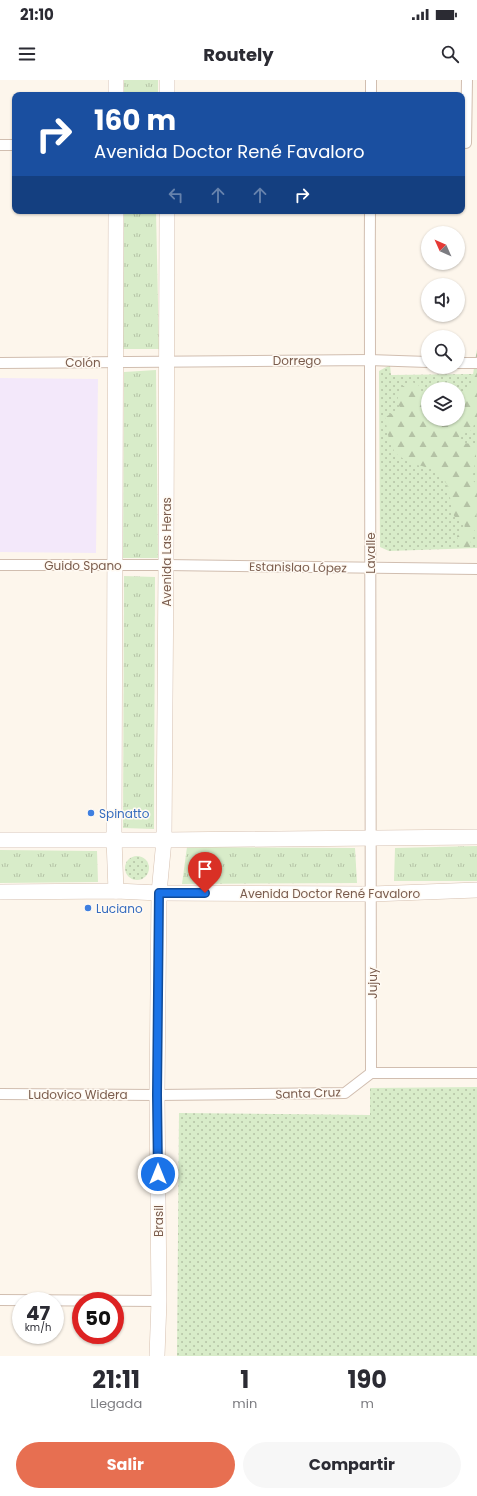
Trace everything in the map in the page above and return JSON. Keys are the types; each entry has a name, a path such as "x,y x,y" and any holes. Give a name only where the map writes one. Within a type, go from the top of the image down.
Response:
{"main road":[{"path":"116,80 116,92"},
{"path":"167,80 167,92"},
{"path":"116,214 114,839 116,891"},
{"name":"Avenida Las Heras","path":"159,893 164,840 167,214"},
{"path":"0,840 372,839 477,837"},
{"name":"Avenida Doctor René Favaloro","path":"0,892 116,891 159,893 372,894 477,890"},
{"name":"Brasil","path":"157,1356 159,1301 157,1095 159,893"}],"street":[{"path":"371,80 371,92"},
{"path":"465,122 467,80"},
{"path":"465,143 477,143"},
{"path":"0,145 12,145"},
{"name":"Lavalle","path":"370,214 369,360 372,894"},
{"name":"Dorrego","path":"166,361 369,360 421,362"},
{"name":"Colón","path":"0,362 166,361"},
{"path":"465,363 477,363"},
{"name":"Guido Spano","path":"0,565 166,565"},
{"name":"Estanislao López","path":"166,565 477,569"},
{"name":"Jujuy","path":"371,1072 372,894"},
{"path":"371,1072 477,1073"},
{"name":"Santa Cruz","path":"157,1095 345,1093 371,1072"},
{"name":"Ludovico Widera","path":"0,1094 157,1095"},
{"path":"0,1300 159,1301"}],"shaded area":[{"path":"0,378 98,379 96,553 0,552"}],"green space":[{"path":"124,80 158,80 158,92 124,92"},
{"path":"123,214 156,214 159,349 116,348"},
{"path":"477,349 477,424 475,422 472,430 459,436 462,443 476,444 476,457 472,480 477,484 477,528 472,533 470,548 459,546 457,536 465,526 454,516 447,484 434,470 411,464 395,453 389,440 385,417 401,409 397,402 400,388 411,382 418,384 421,392 421,426 465,426 465,392 471,387"},
{"path":"390,365 391,375 477,375 477,548 389,551 380,547 379,371"},
{"path":"156,370 158,558 123,558 124,372"},
{"path":"124,576 155,577 154,829 123,828"},
{"path":"477,846 477,881 394,881 395,848"},
{"path":"187,847 355,848 357,883 182,884"},
{"path":"0,850 97,851 98,882 0,883"},
{"path":"132,856 142,856 149,863 149,873 142,880 132,880 125,873 125,863"},
{"path":"477,1087 477,1356 177,1356 179,1113 370,1115 370,1088"}],"place":[{"name":"Spinatto","path":"91,813"},
{"name":"Luciano","path":"88,908"}],"route":[{"path":"158,1174 157,1095 159,893 205,893"}]}
